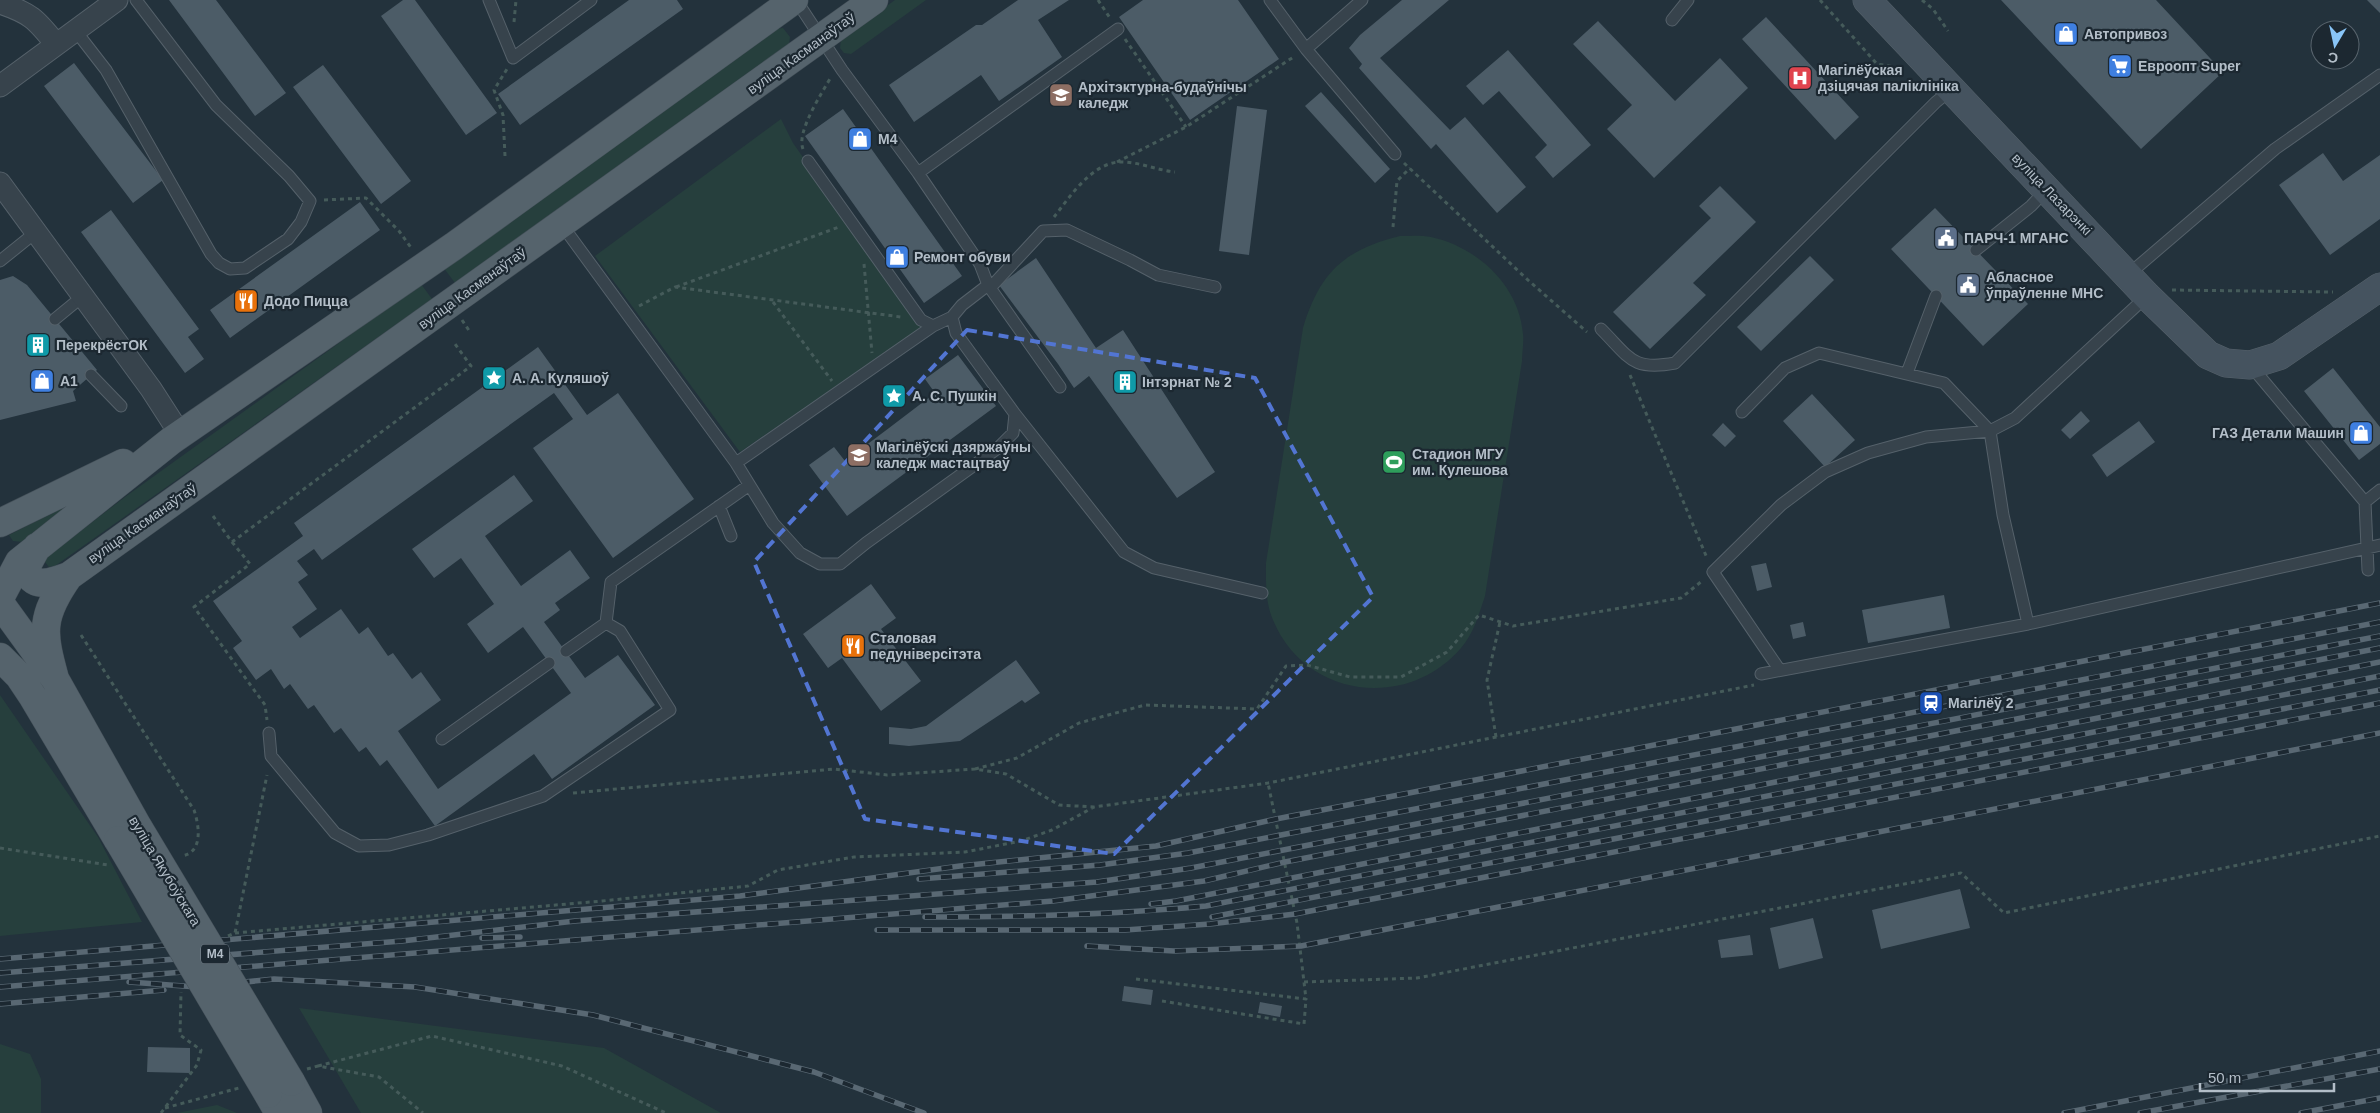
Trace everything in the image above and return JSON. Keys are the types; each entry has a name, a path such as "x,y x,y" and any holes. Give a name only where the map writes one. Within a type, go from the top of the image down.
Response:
{"main road":[{"path":"0,601 11,574 20,562 176,437 454,246 795,0"},
{"name":"вуліца Касманаўтаў","path":"0,601 23,598 46,591 70,576 874,0"},
{"name":"вуліца Лазарэнкі","path":"1867,0 2129,274 2158,293 2208,355 2226,363 2250,366"},
{"path":"2250,366 2278,356 2380,287"},
{"path":"0,523 176,437"},
{"path":"37,547 26,567 28,575 42,583 70,576"},
{"name":"вуліца Касманаўтаў","path":"55,679 46,646 46,620 53,598 70,576"},
{"name":"М4","path":"0,601 55,679"},
{"path":"0,613 4,641 26,686"},
{"name":"М4","path":"0,657 26,686"},
{"name":"вуліца Якубоўскага","path":"55,679 128,834"},
{"name":"вуліца Якубоўскага","path":"26,686 128,834 279,1096 308,1113"}],"street":[{"path":"0,86 117,0"},
{"path":"0,3 23,11 38,22 55,44"},
{"path":"0,183 151,389 176,437"}],"lane":[{"path":"75,30 106,70 211,254 230,269 244,268 288,239 301,222 310,201 289,176 216,105 136,0"},
{"path":"489,0 514,58 591,0"},
{"path":"795,0 918,173 980,264 989,287 1060,387"},
{"path":"1270,0 1306,49 1395,154"},
{"path":"1306,49 1362,0"},
{"path":"1672,20 1688,0"},
{"path":"918,173 1118,29"},
{"path":"2129,274 2276,149 2380,75"},
{"path":"1601,330 1635,363 1654,367 1675,364 1936,102 1952,89"},
{"path":"808,161 857,226 921,320 933,326"},
{"path":"1976,250 2031,206 2047,188"},
{"path":"562,225 736,463 748,486 773,523 800,553 820,564 840,564 866,543 998,448 1013,433 1015,414"},
{"path":"736,463 933,326 952,317 962,305 989,287 1043,231 1067,230 1130,260 1158,276 1215,287"},
{"path":"0,261 36,232"},
{"path":"1779,669 1713,572 1781,505 1825,472 1868,453 1926,437 1990,431 2015,418 2158,293"},
{"path":"55,319 83,296"},
{"path":"1907,373 1936,296"},
{"path":"952,317 956,333 1030,435 1124,552 1154,568 1262,593"},
{"path":"1742,412 1785,368 1819,353 1944,382 1990,431 2003,514 2028,624"},
{"path":"2250,366 2365,502 2368,570"},
{"path":"91,375 121,406"},
{"path":"566,651 606,622 611,582 748,486"},
{"path":"2365,502 2380,490"},
{"path":"719,506 731,536"},
{"path":"1762,679 1779,669 2028,624 2380,545"},
{"path":"268,733 271,756 335,834 358,846 389,845 428,835 543,796 670,710 620,631 606,622"},
{"path":"442,739 549,662"}],"path":[{"path":"1098,0 1186,126"},
{"path":"1922,0 1933,10 1948,32"},
{"path":"1043,231 1074,192 1092,174 1186,126 1306,49"},
{"path":"505,156 503,115 494,90 514,58"},
{"path":"808,161 801,143 805,127 831,77"},
{"path":"1395,154 1529,282 1588,334"},
{"path":"1118,162 1175,172"},
{"path":"1393,227 1396,181 1410,168"},
{"path":"310,201 366,198 399,231 413,250"},
{"path":"625,313 675,287 857,226 869,314 873,368"},
{"path":"675,287 772,302 921,320"},
{"path":"2158,293 2335,292"},
{"path":"772,302 840,392"},
{"path":"460,318 470,332"},
{"path":"232,542 471,366 455,344"},
{"path":"543,796 834,769 887,776 975,769 1017,758 1079,722 1144,704 1257,709 1286,666 1307,665 1350,677 1401,678 1447,652 1479,615 1513,626 1681,598 1713,572 1631,375 1624,368"},
{"path":"213,516 250,564 194,607 265,704 268,733"},
{"path":"1496,737 1487,680 1500,622"},
{"path":"975,769 1006,774 1059,805 1094,808 1268,783 1496,737 1762,679"},
{"path":"235,933 271,756"},
{"path":"1162,1001 1304,1024 1306,999 1297,923 1268,783"},
{"path":"226,937 235,933 602,901 748,886 778,870 854,857 965,852 1021,841 1052,830 1094,808"},
{"path":"1304,982 1416,978 1961,873 2004,912 2380,836"},
{"path":"1136,979 1306,999"},
{"path":"161,1113 198,1065 201,1050 180,1035 182,986"},
{"path":"318,1066 432,1036 562,1066 666,1113"}],"highlighted area":[{"path":"967,330 1255,378 1373,597 1114,854 865,819 754,562"}],"green space":[{"path":"895,0 926,0 851,54 844,53 840,48 841,39"},
{"path":"783,28 790,37 789,44 455,283 443,267 775,29"},
{"path":"781,119 793,143 922,327 740,452 595,256"},
{"name":"Стадион МГУ им. Кулешова","path":"1400,236 1427,236 1448,242 1464,249 1493,271 1504,284 1520,316 1523,337 1522,361 1485,596 1473,630 1461,648 1439,668 1413,681 1386,687 1359,687 1332,680 1308,666 1288,646 1270,613 1266,592 1266,563 1303,328 1310,309 1317,292 1326,278 1349,256 1364,248"},
{"path":"421,284 432,299 55,566 49,567 45,562 48,556 125,497"},
{"path":"92,493 23,542 13,541 9,535"},
{"path":"0,695 98,837 142,922 0,936"},
{"path":"299,1008 604,1048 721,1113 361,1113"},
{"path":"0,1044 30,1054 41,1079 41,1113 0,1113"},
{"path":"217,1105 237,1113 177,1113"}],"building":[{"path":"169,0 216,0 286,93 255,116"},
{"path":"403,0 415,0 497,113 466,135 381,16"},
{"path":"629,0 677,0 683,9 520,125 498,94"},
{"path":"1018,0 1069,0 1038,20 1062,57 999,101 981,75 914,122 889,85 976,25 982,25"},
{"path":"1143,0 1238,0 1279,59 1190,120 1119,17"},
{"path":"1402,0 1449,0 1380,58 1450,130 1465,117 1526,187 1497,213 1436,144 1431,149 1359,68 1362,64 1349,48 1360,35"},
{"path":"2001,0 2156,0 2223,72 2141,149"},
{"path":"2367,0 2380,0 2380,13"},
{"name":"Магілёўская дзіцячая паліклініка","path":"1766,17 1859,117 1835,140 1742,39"},
{"path":"1598,21 1675,101 1720,58 1748,88 1654,178 1607,129 1632,105 1573,44"},
{"path":"1508,50 1591,145 1553,178 1535,157 1547,145 1499,91 1483,105 1466,86"},
{"path":"74,63 163,180 133,203 44,86"},
{"path":"323,65 411,181 381,204 293,87"},
{"path":"1321,92 1390,169 1375,183 1305,106"},
{"path":"1237,106 1267,110 1249,255 1219,251"},
{"path":"843,109 962,276 924,303 805,136"},
{"path":"2323,153 2343,181 2380,155 2380,219 2330,255 2279,185"},
{"path":"1720,186 1756,222 1693,283 1706,295 1650,349 1613,312 1711,218 1699,206"},
{"path":"360,202 380,230 230,338 210,310"},
{"name":"Абласное ўпраўленне МНС","path":"1935,208 2028,304 1983,346 1891,249"},
{"path":"111,210 199,329 188,337 204,359 185,373 81,232"},
{"path":"1810,256 1834,280 1761,351 1737,327"},
{"name":"Інтэрнат № 2","path":"1036,258 1096,348 1123,330 1215,472 1177,498 1089,376 1074,388 999,285"},
{"name":"ПерекрёстОК","path":"13,276 27,285 97,370 73,391 76,401 0,420 0,280"},
{"path":"538,347 587,415 618,393 694,499 613,558 533,448 573,419 554,393 322,560 314,549 297,561 308,575 298,582 317,609 292,627 300,638 341,609 359,634 368,627 388,656 393,653 412,679 421,672 441,700 398,731 438,789 571,693 523,627 488,653 467,624 494,604 461,558 434,578 412,549 514,475 533,501 485,536 521,586 570,550 590,578 555,603 560,610 544,622 585,678 618,655 655,705 552,779 534,754 435,826 387,760 380,766 366,747 359,752 341,728 334,733 314,705 308,709 290,684 284,689 271,669 256,680 233,648 242,641 213,601 303,536 294,523"},
{"path":"958,355 996,406 847,516 809,465 834,447 845,461 935,393 925,379"},
{"path":"2333,368 2380,427 2380,444 2359,460 2304,391"},
{"path":"1812,394 1855,440 1825,467 1783,421"},
{"path":"2081,411 2090,421 2070,439 2061,430"},
{"path":"2139,421 2155,442 2107,477 2092,455"},
{"path":"1723,423 1736,436 1725,447 1712,435"},
{"path":"1766,563 1772,587 1757,591 1751,566"},
{"name":"Сталовая педуніверсітэта","path":"871,584 896,618 881,629 921,681 881,711 842,658 828,668 803,634"},
{"path":"1944,595 1950,628 1868,643 1862,610"},
{"path":"1803,622 1806,636 1793,639 1790,625"},
{"path":"1016,660 1040,693 1025,703 1022,700 960,741 909,746 889,744 889,727 911,729 926,726"},
{"path":"1960,889 1970,928 1881,949 1872,910"},
{"path":"1813,918 1823,958 1779,969 1770,928"},
{"path":"1750,935 1753,955 1721,958 1718,940"},
{"path":"1124,986 1153,990 1151,1005 1122,1001"},
{"path":"1260,1002 1282,1006 1280,1017 1258,1013"},
{"path":"148,1047 190,1048 190,1073 147,1072"}],"railway":[{"path":"0,959 740,896 960,866 1156,846 1276,819 2380,603"},
{"path":"919,879 1100,865 1188,853 2380,622"},
{"path":"0,973 402,941 575,921 1097,882 1191,868 2380,636"},
{"path":"0,987 1053,901 1204,881 1285,862 2380,648"},
{"path":"1151,904 1176,901 2380,662"},
{"path":"925,917 1066,915 1206,906 2380,676"},
{"path":"1212,917 2380,690"},
{"path":"877,930 1125,930 1210,924 1295,914 2380,703"},
{"path":"1087,946 1174,951 1301,946 2380,733"},
{"path":"482,938 520,937"},
{"path":"129,982 197,987 274,979 415,987 593,1015 814,1072 924,1113"},
{"path":"0,1004 164,990"},
{"path":"2064,1113 2380,1051"},
{"path":"2140,1113 2380,1069"},
{"path":"2301,1113 2380,1098"}],"place":[{"name":"Автопривоз","path":"2066,34"},
{"name":"Евроопт Super","path":"2120,66"},
{"name":"Магілёўская дзіцячая паліклініка","path":"1800,78"},
{"name":"Архітэктурна-будаўнічы каледж","path":"1061,95"},
{"name":"M4","path":"860,139"},
{"name":"ПАРЧ-1 МГАНС","path":"1946,238"},
{"name":"Ремонт обуви","path":"897,257"},
{"name":"Абласное ўпраўленне МНС","path":"1968,285"},
{"name":"Додо Пицца","path":"246,301"},
{"name":"ПерекрёстОК","path":"38,345"},
{"name":"А. А. Куляшоў","path":"494,378"},
{"name":"A1","path":"42,381"},
{"name":"Інтэрнат № 2","path":"1125,382"},
{"name":"А. С. Пушкін","path":"894,396"},
{"name":"ГАЗ Детали Машин","path":"2361,433"},
{"name":"Магілёўскі дзяржаўны каледж мастацтваў","path":"859,455"},
{"name":"Стадион МГУ им. Кулешова","path":"1394,462"},
{"name":"Сталовая педуніверсітэта","path":"853,646"},
{"name":"Магілёў 2","path":"1931,703"}]}
